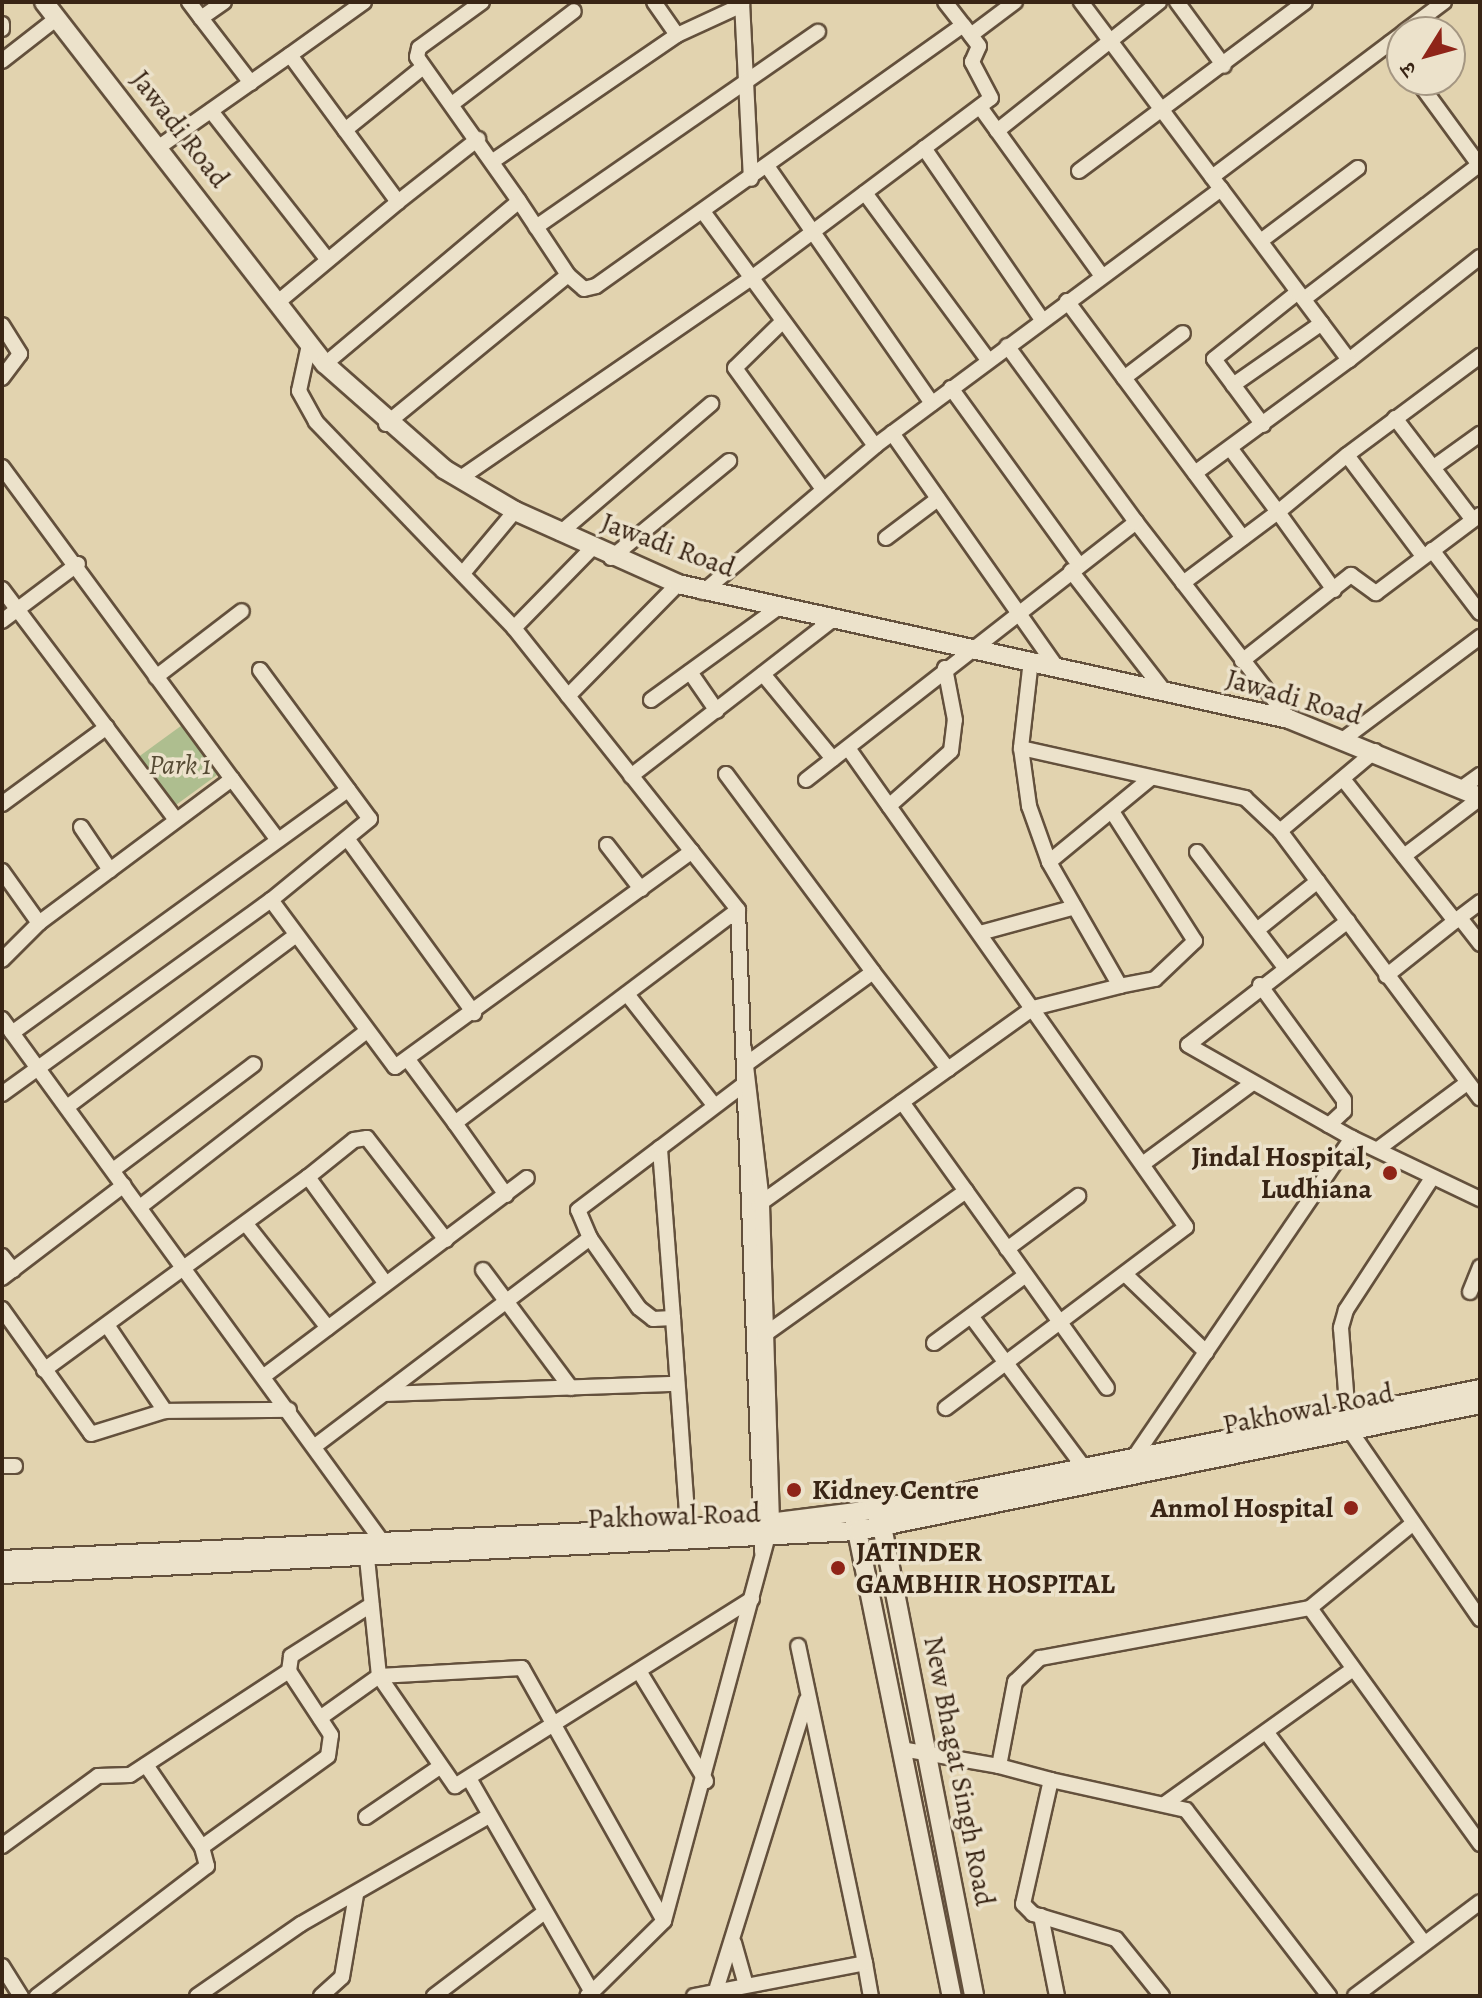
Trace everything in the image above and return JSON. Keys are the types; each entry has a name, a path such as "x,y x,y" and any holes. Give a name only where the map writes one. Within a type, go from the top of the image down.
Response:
{"street":[{"name":"Jawadi Road","path":"44,2 325,364 386,424 459,479 515,511 611,558 703,592 775,610 1055,665 1289,719 1345,738 1480,798"},
{"path":"189,2 251,83"},
{"path":"201,18 224,2"},
{"path":"159,147 364,2"},
{"path":"482,2 419,48 423,67 478,139 568,275 588,290 967,30 1015,2"},
{"path":"654,2 677,35"},
{"path":"459,479 750,279 980,107 992,92 972,62 979,46 945,2"},
{"path":"1081,2 1349,360"},
{"path":"997,131 1107,40 1159,2"},
{"path":"1177,2 1224,66"},
{"path":"1079,171 1224,66 1305,2"},
{"path":"1425,16 1444,2"},
{"path":"493,161 677,35 742,3 751,179"},
{"path":"452,104 574,11"},
{"path":"2,61 57,18"},
{"path":"536,227 745,86 818,32"},
{"path":"1212,177 1386,46"},
{"path":"290,55 398,202"},
{"path":"345,130 423,67"},
{"path":"1263,425 1233,385 1216,354 1480,165 1429,96"},
{"path":"980,107 1101,275"},
{"path":"211,111 328,260"},
{"path":"278,302 478,139"},
{"path":"924,148 1042,320"},
{"path":"767,166 810,233 932,403"},
{"path":"1262,240 1358,168"},
{"path":"703,592 875,446 1101,275 1221,189"},
{"path":"865,193 988,360"},
{"path":"325,364 519,201"},
{"path":"704,213 781,323 875,446"},
{"path":"1195,473 1349,360 1480,257"},
{"path":"386,424 568,275"},
{"path":"1067,301 1243,538"},
{"path":"781,323 735,368 823,489"},
{"path":"1233,385 1322,323"},
{"path":"2,325 20,354 2,378"},
{"path":"1124,378 1183,333"},
{"path":"309,345 299,385 306,408 514,628 738,910 746,1068 746,1213 764,1536"},
{"path":"1007,346 1136,522 1289,719"},
{"path":"1183,583 1480,356"},
{"path":"951,388 1164,691"},
{"path":"560,533 711,404"},
{"path":"1242,661 1355,574 1376,593 1477,517 1395,418"},
{"path":"892,433 1055,665"},
{"path":"1434,467 1480,434"},
{"path":"1230,448 1334,590"},
{"path":"1347,455 1480,613"},
{"path":"611,558 729,461"},
{"path":"2,467 8,488 78,564 156,677 278,840"},
{"path":"886,538 938,499"},
{"path":"464,572 515,511"},
{"path":"806,780 970,648 1136,522"},
{"path":"514,628 591,549"},
{"path":"2,621 78,564"},
{"path":"568,696 678,584"},
{"path":"2,589 176,820"},
{"path":"651,700 775,610"},
{"path":"156,677 242,611"},
{"path":"631,776 831,621"},
{"path":"1345,738 1480,637"},
{"path":"1031,660 1021,748 1029,806 1049,862 1120,986"},
{"path":"889,806 951,751 955,720 945,668"},
{"path":"2,1094 271,900 349,841 370,819 260,670"},
{"path":"690,672 717,711"},
{"path":"763,674 833,759"},
{"path":"2,804 107,727"},
{"path":"848,748 1144,1163 1186,1227 1127,1276 946,1408"},
{"path":"1021,748 1245,798 1280,831 1480,1098"},
{"path":"1280,831 1375,751"},
{"path":"726,774 948,1069"},
{"path":"1462,788 1480,775"},
{"path":"1049,862 1113,813 1151,778"},
{"path":"2,960 39,923 232,779"},
{"path":"1343,779 1480,944"},
{"path":"12,1033 348,790"},
{"path":"1404,856 1480,798"},
{"path":"746,1213 1033,1008 1155,979 1195,941 1113,813"},
{"path":"81,827 110,870"},
{"path":"349,841 474,1013"},
{"path":"607,845 641,889"},
{"path":"271,900 392,1066 409,1061 692,851"},
{"path":"1197,852 1284,966"},
{"path":"2,871 39,923"},
{"path":"1257,930 1318,881"},
{"path":"1386,976 1480,902"},
{"path":"980,933 1075,907"},
{"path":"455,1123 738,910"},
{"path":"1348,921 1284,966 1188,1045 1251,1084 1352,1138 1480,1199"},
{"path":"67,1107 296,935"},
{"path":"673,1318 653,1319 639,1308 590,1238 578,1210 714,1105 746,1068 873,972"},
{"path":"1260,985 1344,1100 1344,1111 1329,1125"},
{"path":"627,994 714,1105"},
{"path":"2,1019 315,1446 373,1539 392,1558"},
{"path":"140,1207 367,1031"},
{"path":"409,1061 506,1195"},
{"path":"113,1170 254,1064"},
{"path":"470,1780 589,1994 664,1921 706,1781 752,1599 764,1536 768,1331 762,1202 746,1068"},
{"path":"1378,1149 1467,1083"},
{"path":"1144,1163 1251,1084"},
{"path":"902,1102 1107,1388"},
{"path":"44,1370 246,1224 354,1140 367,1138 446,1240"},
{"path":"1135,1456 1352,1138"},
{"path":"660,1148 688,1528"},
{"path":"308,1177 386,1284"},
{"path":"264,1376 527,1178"},
{"path":"1432,1178 1346,1310 1341,1328 1350,1422 1410,1526 1480,1619"},
{"path":"2,1256 8,1274 124,1185"},
{"path":"754,1342 966,1191"},
{"path":"1007,1249 1078,1196"},
{"path":"246,1224 328,1328"},
{"path":"315,1446 590,1238"},
{"path":"1470,1292 1480,1267"},
{"path":"483,1270 571,1388"},
{"path":"934,1343 1026,1275"},
{"path":"1127,1276 1206,1352"},
{"path":"2,1309 91,1434 165,1411 289,1410"},
{"path":"971,1316 1083,1466"},
{"path":"107,1325 165,1411"},
{"path":"384,1394 677,1384"},
{"name":"Pakhowal Road","path":"2,1574 392,1558 764,1536 881,1518 1350,1422 1480,1389"},
{"name":"Pakhowal Road","path":"881,1518 1083,1466 1135,1456 1480,1404"},
{"name":"New Bhagat Singh Road","path":"881,1518 974,1996"},
{"name":"New Bhagat Singh Road","path":"856,1522 952,1996"},
{"path":"999,1766 1015,1682 1040,1658 1310,1608 1410,1526"},
{"name":"Pakhowal Road","path":"2,1560 373,1539 688,1528 764,1536"},
{"path":"373,1539 367,1559 379,1676 438,1768 455,1786 470,1780 752,1599"},
{"path":"202,1847 328,1756 333,1742 289,1671 291,1656 371,1605"},
{"path":"1310,1608 1480,1844"},
{"path":"798,1646 871,1996"},
{"path":"320,1718 379,1676 522,1668 558,1722 664,1921"},
{"path":"1166,1803 1353,1669"},
{"path":"2,1846 98,1776 124,1778 289,1671"},
{"path":"639,1671 706,1781"},
{"path":"717,1987 734,1942 807,1699"},
{"path":"1267,1733 1424,1943"},
{"path":"902,1749 926,1748 1051,1780 1166,1803 1201,1825 1329,1996"},
{"path":"37,1996 207,1866 202,1847 146,1765"},
{"path":"366,1817 438,1768"},
{"path":"1051,1780 1022,1896 1027,1910 1116,1939 1162,1996"},
{"path":"197,1996 356,1895 489,1816"},
{"path":"321,1996 342,1977 356,1895"},
{"path":"1355,1996 1480,1902"},
{"path":"434,1996 542,1914"},
{"path":"1041,1916 1057,1996"},
{"path":"734,1942 745,1982"},
{"path":"694,1996 717,1987 865,1963"},
{"path":"2,1966 18,1995"}],"green space":[{"name":"Park 1","path":"185,723 221,772 173,807 137,758"}],"place":[{"name":"Jindal Hospital, Ludhiana","path":"1390,1173"},
{"name":"Kidney Centre","path":"794,1490"},
{"name":"Anmol Hospital","path":"1351,1508"},
{"name":"JATINDER GAMBHIR HOSPITAL","path":"838,1568"}]}
